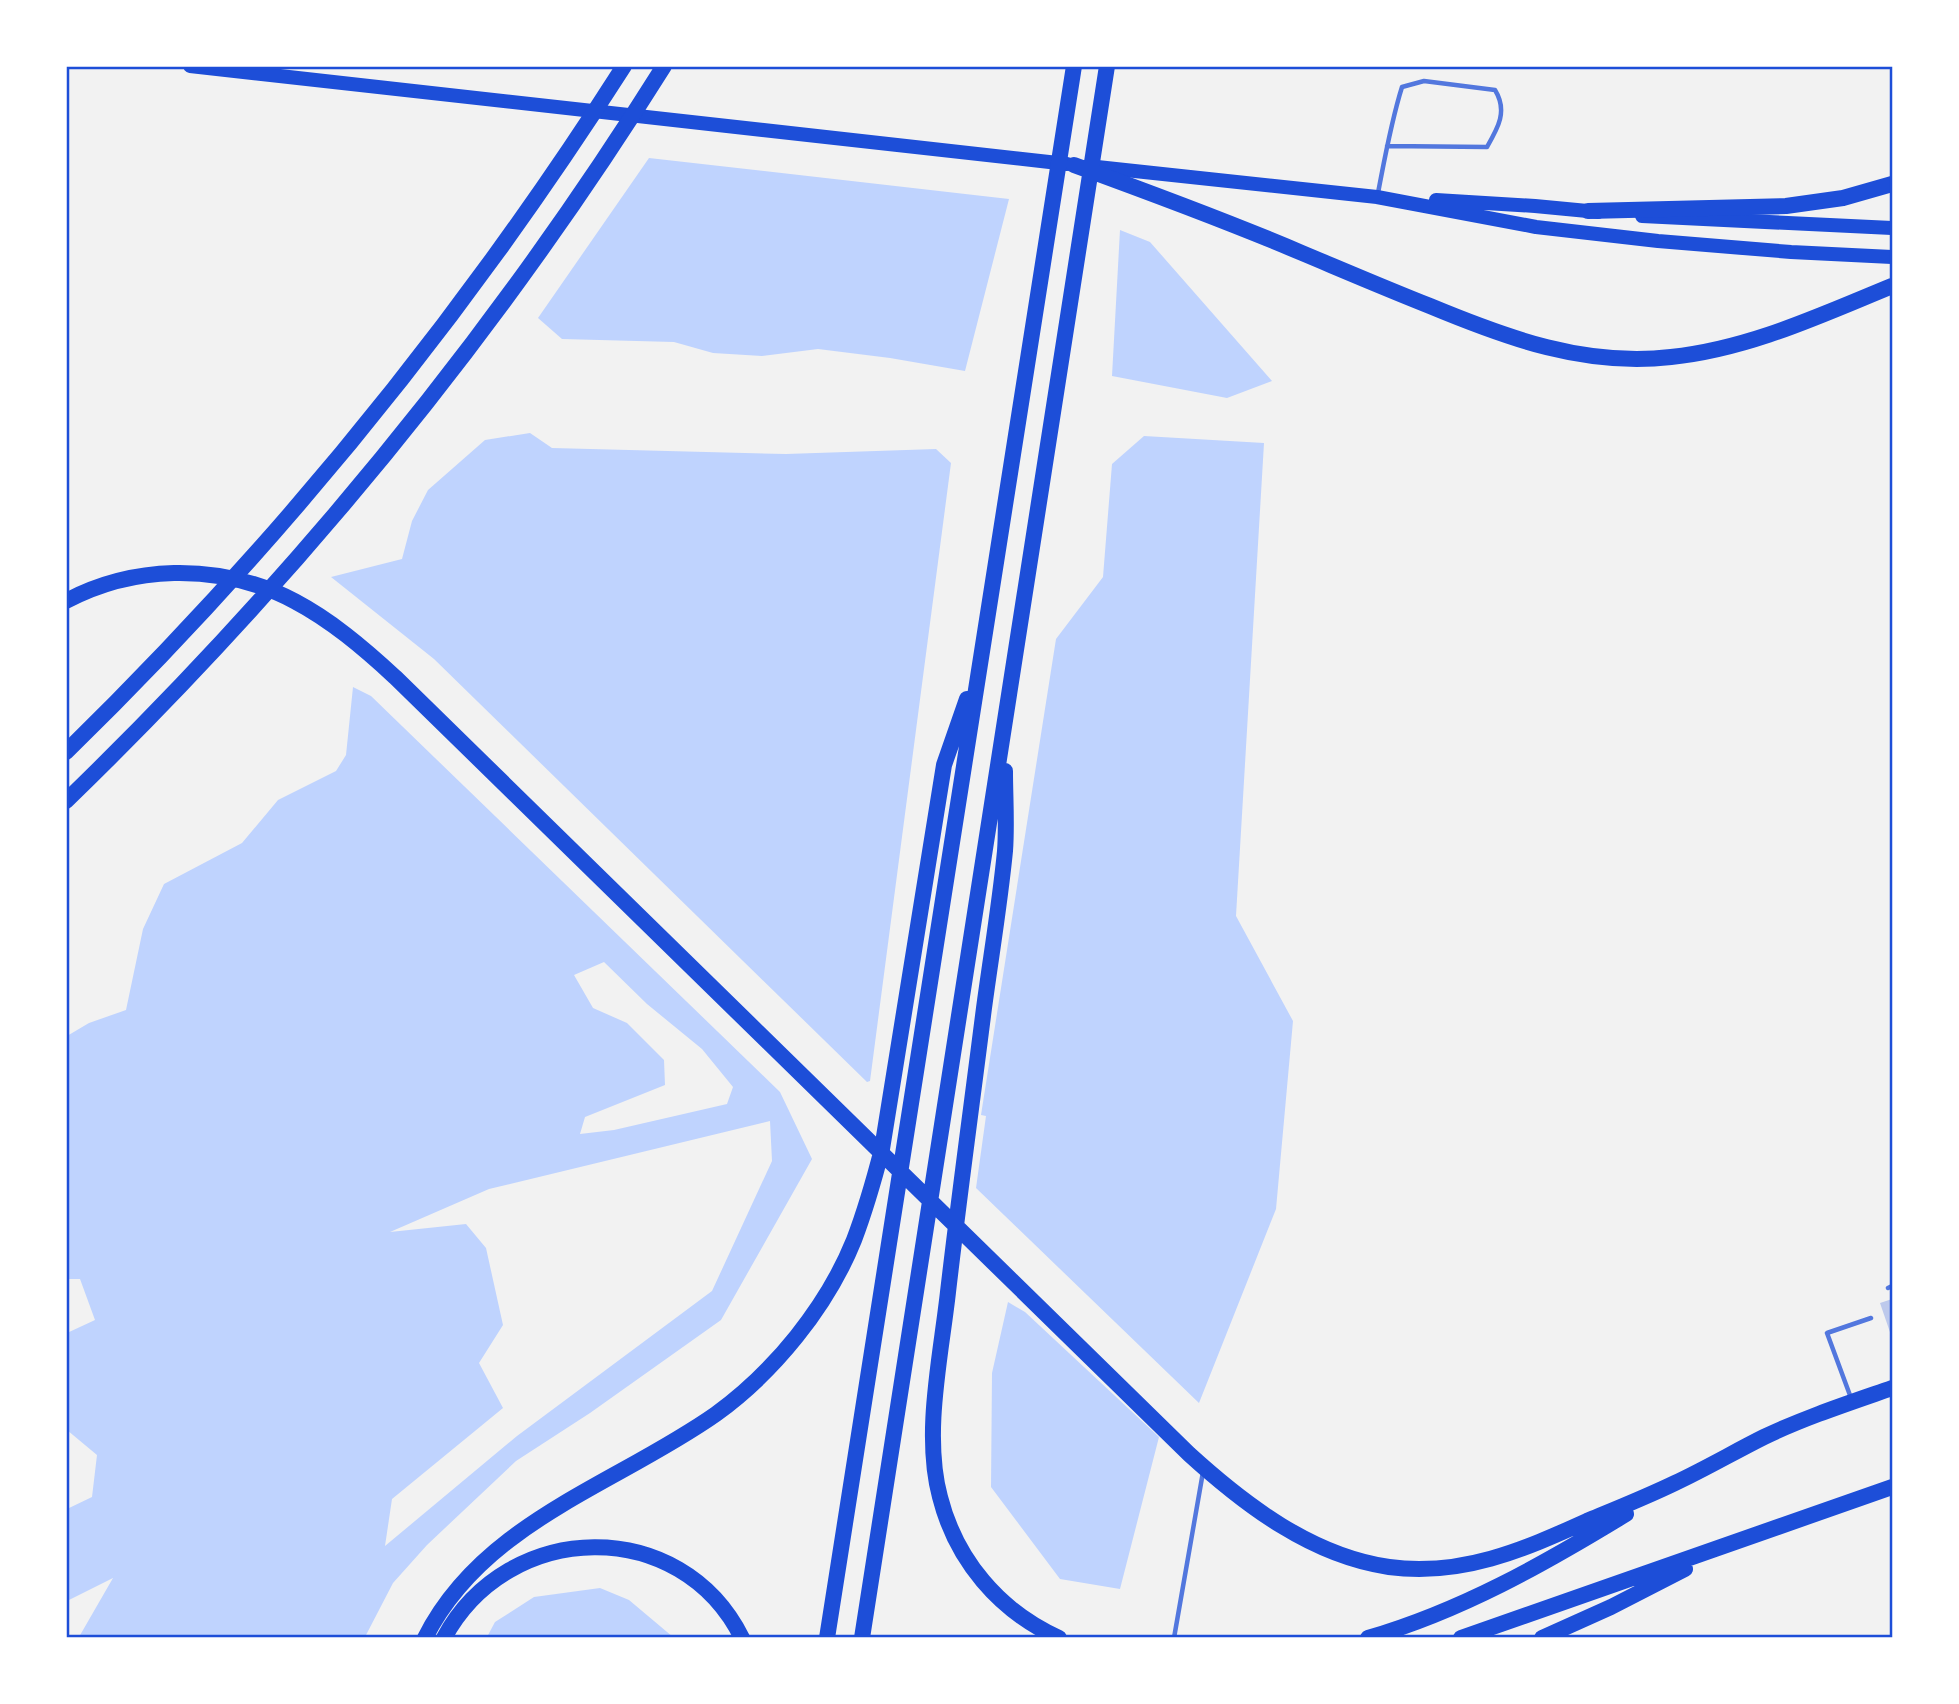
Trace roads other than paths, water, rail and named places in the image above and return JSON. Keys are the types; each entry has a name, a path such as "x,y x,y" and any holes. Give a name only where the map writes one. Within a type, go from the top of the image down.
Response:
{"highway":[{"path":"190,66 1377,197 1682,218 1892,228"},
{"path":"66,752 156,660 300,501 425,348 548,180 624,66"},
{"path":"66,801 182,684 307,546 447,375 562,220 664,66"},
{"path":"827,1637 1074,66"},
{"path":"862,1637 1107,66"},
{"path":"1074,165 1223,220 1478,326 1524,342 1573,354 1640,359 1670,358 1704,352 1769,335 1892,286"},
{"path":"1588,211 1786,206 1843,198 1892,184"},
{"path":"1377,197 1536,227 1763,251 1892,257"},
{"path":"66,601 93,588 146,575 183,573 226,576 266,587 287,597 321,616 358,643 1204,1468 1253,1507 1321,1546 1371,1563 1408,1568 1460,1566 1511,1554 1675,1483 1803,1419 1892,1388"},
{"path":"425,1637 454,1591 475,1567 501,1545 556,1508 683,1436 717,1413 764,1372 802,1327 837,1275 853,1241 871,1189 890,1112 944,765 981,657"},
{"path":"1005,722 1005,849 951,1268 934,1420 933,1452 939,1496 955,1537 979,1577 1012,1610 1059,1637"},
{"path":"1368,1637 1383,1634 1471,1598 1549,1561 1675,1483"},
{"path":"1461,1637 1892,1487"},
{"path":"1542,1637 1611,1608 1740,1540"},
{"path":"444,1637 471,1600 506,1572 548,1553 593,1546 638,1553 683,1572 715,1599 743,1637"}],"lane":[{"path":"1377,197 1392,118 1402,87 1424,80 1495,90 1502,101 1498,128 1487,147 1387,146"},
{"path":"1852,1402 1827,1333 1871,1318"},
{"path":"1174,1637 1204,1468"}],"water":[{"path":"649,158 1009,199 965,371 818,349 762,356 713,353 674,342 562,339 538,318"},
{"path":"1120,230 1150,242 1272,381 1227,398 1112,376"},
{"path":"530,433 552,448 786,454 936,449 951,463 870,1081 867,1082 434,659 331,577 402,559 412,521 428,490 485,440"},
{"path":"1144,436 1264,443 1236,916 1293,1021 1276,1209 1199,1403 976,1188 986,1116 981,1115 1056,639 1103,577 1112,464"},
{"path":"353,687 371,696 780,1092 812,1159 721,1320 590,1413 516,1461 427,1545 393,1583 365,1637 79,1637 113,1578 67,1601 67,1509 92,1497 97,1455 67,1430 67,1333 95,1320 80,1279 67,1279 67,1036 89,1023 126,1010 143,929 164,884 242,843 278,800 336,771 346,755","holes":["604,962 647,1004 702,1049 733,1087 727,1104 614,1130 580,1134 585,1117 665,1085 664,1060 627,1023 593,1008 574,975","770,1121 772,1161 712,1291 517,1436 385,1546 392,1499 503,1408 479,1363 503,1325 486,1248 466,1224 390,1232 489,1189"]},
{"path":"1008,1302 1025,1312 1159,1437 1120,1589 1060,1579 991,1487 992,1373"},
{"path":"600,1588 629,1600 673,1637 487,1637 495,1622 534,1597"}]}
